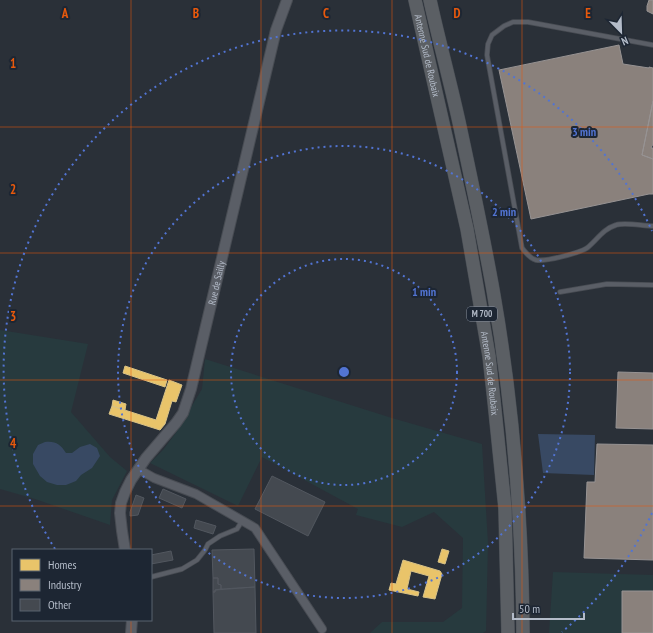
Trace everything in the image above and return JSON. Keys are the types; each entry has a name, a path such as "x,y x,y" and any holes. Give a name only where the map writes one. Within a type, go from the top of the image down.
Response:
{"highway":[{"name":"Antenne Sud de Roubaix","path":"415,0 467,229 489,356 505,508 508,633"},
{"name":"Antenne Sud de Roubaix","path":"430,0 460,129 492,281 501,336 510,407 518,495 523,633"}],"street":[{"name":"Rue de Sailly","path":"125,549 120,513 121,503 128,486 146,458 183,413 189,395 200,355 276,30 287,0"},
{"path":"138,469 154,478 196,494 254,528 322,629"},
{"path":"131,633 132,621"}],"lane":[{"path":"653,45 528,22 513,22 504,26 492,35 488,44 487,55 522,248 526,254 536,260 544,260 579,252 593,243 605,231 618,224 653,226"},
{"path":"560,292 607,284 653,285"},
{"path":"152,577 182,569 197,560 208,544 220,536 237,529 242,521"}],"green space":[{"path":"0,330 88,344 71,412 110,457 127,471 112,500 110,525 35,499 0,489"},
{"path":"205,359 392,418 482,444 488,543 486,631 483,633 370,633 382,622 443,622 462,608 463,538 434,512 402,527 356,515 358,509 262,457 238,506 150,463 163,450 175,434 202,389"},
{"path":"553,572 653,575 653,591 622,591 622,633 549,633"}],"water":[{"path":"538,434 595,435 594,475 543,473"},
{"path":"45,442 57,444 62,447 66,453 72,453 80,447 90,444 97,448 100,456 92,468 81,475 76,481 66,485 57,485 47,482 40,476 33,464 33,454 38,445"}],"building: Homes":[{"path":"125,366 167,380 165,387 123,373"},
{"path":"169,380 182,385 176,402 172,401 165,424 160,430 109,414 112,406 156,420"},
{"path":"113,400 126,404 125,410 112,406"},
{"path":"442,549 449,551 445,564 438,562"},
{"path":"403,560 440,571 442,574 435,599 423,597 429,576 411,571 407,589 419,592 418,596 389,590 391,583 396,584"}],"building: Industry":[{"path":"649,0 653,0 653,14 647,11"},
{"path":"619,45 623,64 653,68 653,101 642,155 653,159 653,194 531,219 499,70"},
{"path":"653,101 653,144 651,148 653,148 653,159 642,155"},
{"path":"618,372 653,373 653,429 616,428"},
{"path":"597,444 653,445 653,560 584,558 587,482 595,482"},
{"path":"622,591 653,591 653,633 622,633"}],"building: Other":[{"path":"272,476 325,502 308,536 255,509"},
{"path":"163,489 186,499 182,508 159,498"},
{"path":"136,495 144,498 138,515 130,516 130,512"},
{"path":"196,520 216,526 213,534 194,528"},
{"path":"254,549 255,587 221,589 221,585 218,584 218,578 213,578 212,550"},
{"path":"171,551 173,560 152,564 152,555"},
{"path":"213,578 218,578 218,584 221,585 221,589 215,590 215,592 213,592"},
{"path":"255,587 256,633 214,633 213,592 215,592 215,590"}]}
